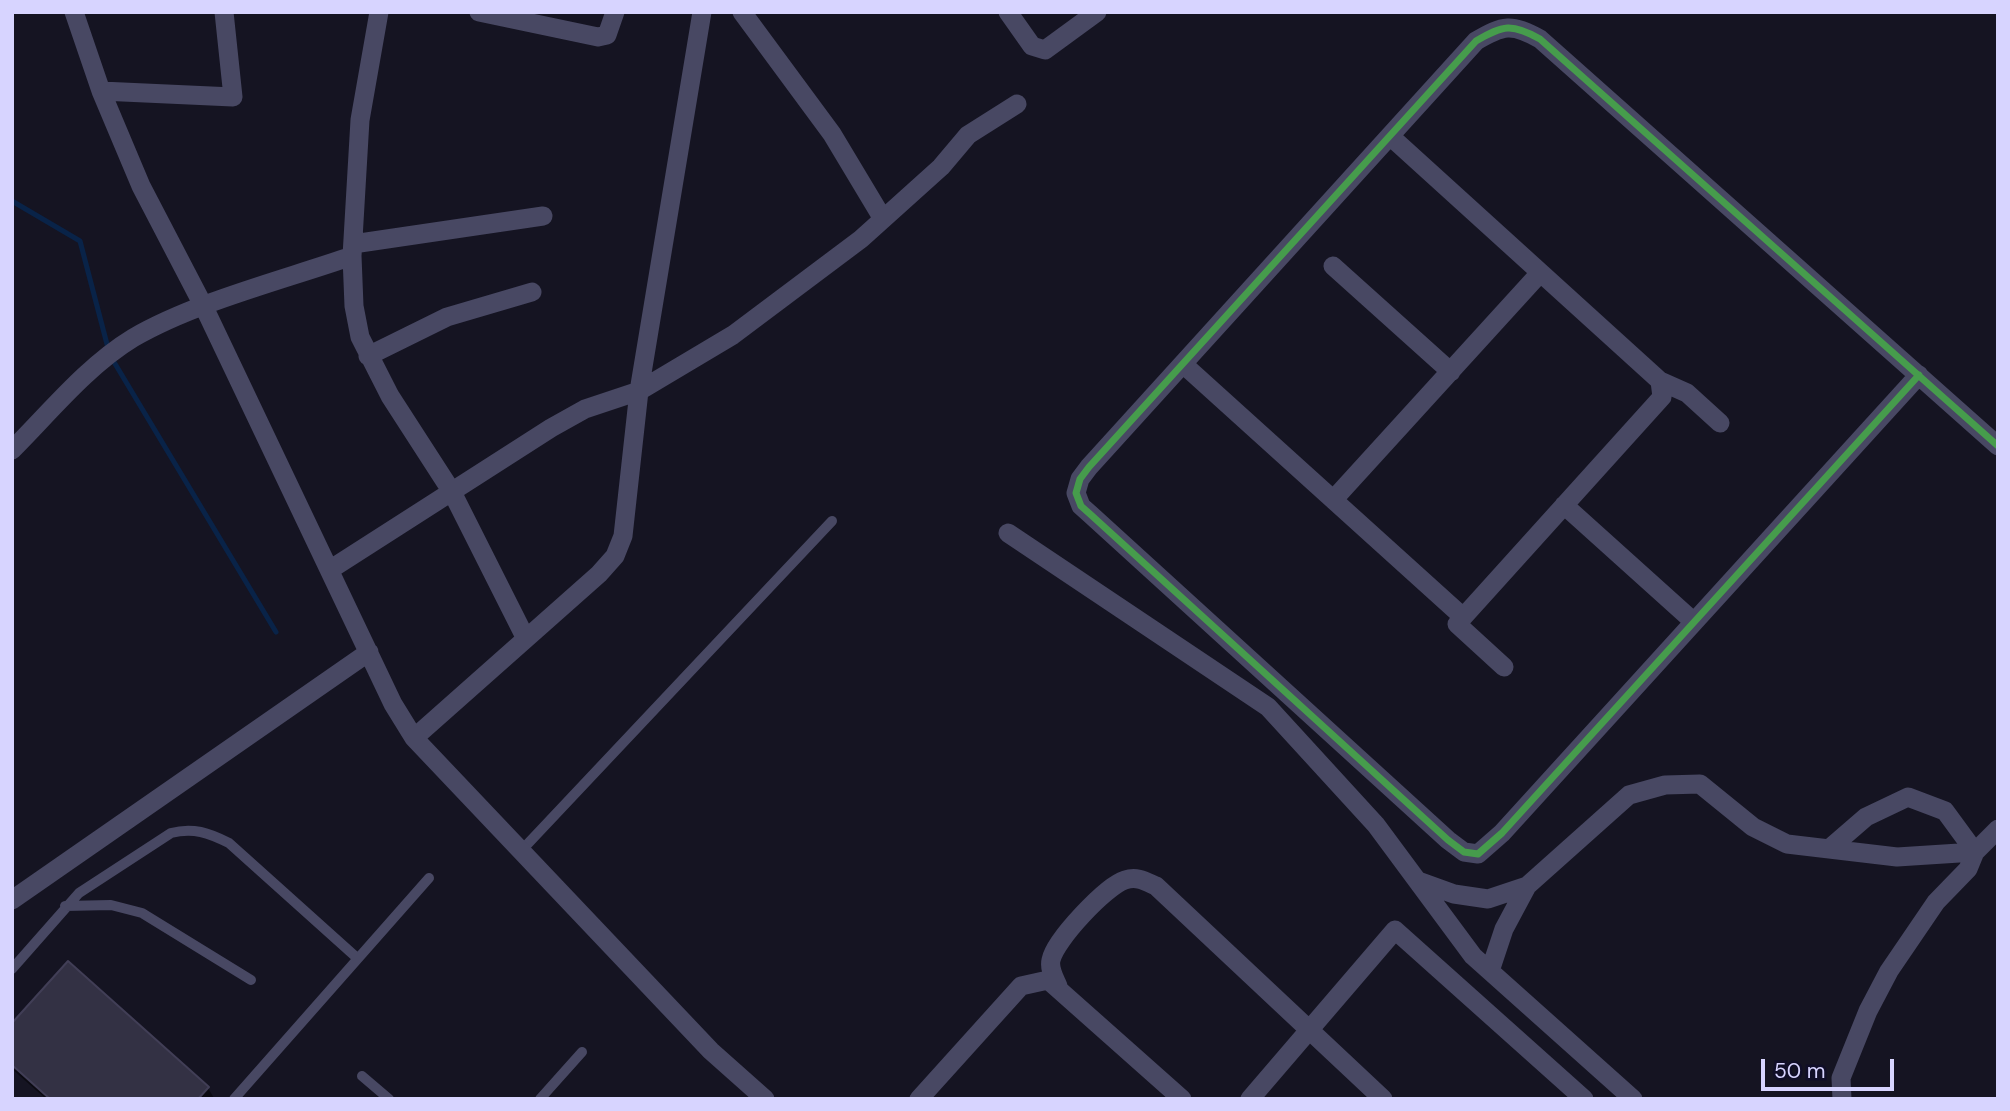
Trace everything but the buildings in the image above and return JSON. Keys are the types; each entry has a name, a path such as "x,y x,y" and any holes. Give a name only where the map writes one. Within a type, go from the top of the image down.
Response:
{"street":[{"path":"74,12 101,91 141,186 204,307 393,704 414,738 711,1051 765,1099"},
{"path":"101,91 233,97 223,12"},
{"path":"379,12 360,120 352,250 354,306 368,356 390,396 452,492 525,637"},
{"path":"479,12 598,37 607,35 615,12"},
{"path":"414,738 599,574 615,556 623,536 639,391 702,12"},
{"path":"742,12 832,134 883,219"},
{"path":"1008,12 1032,46 1045,50 1097,12"},
{"path":"1919,375 1490,845 1478,854 1464,852 1081,506 1076,493 1080,479 1476,41 1499,28 1521,28 1540,39 1919,375 1998,446"},
{"path":"331,569 518,447 574,415 639,391 733,335 883,219 941,167 968,135 1017,104"},
{"path":"1390,136 1660,381 1687,394 1720,423"},
{"path":"12,450 92,370 135,337 204,307 352,250 543,216"},
{"path":"1333,266 1451,372"},
{"path":"1334,499 1540,274"},
{"path":"368,356 447,317 532,292"},
{"path":"1183,364 1463,617"},
{"path":"1504,667 1457,624 1662,397 1660,381"},
{"path":"1564,505 1694,622"},
{"path":"1008,533 1268,706 1376,825 1473,956 1633,1099"},
{"path":"12,901 369,652"},
{"path":"1490,971 1504,929 1527,886 1629,795 1665,785 1700,783 1753,827 1787,844 1898,857 1975,852"},
{"path":"1829,849 1866,817 1908,797 1945,811 1975,852"},
{"path":"1842,1099 1841,1078 1868,1010 1889,971 1936,902 1968,869 1975,852 1998,829"},
{"path":"1058,986 1051,972 1051,959 1056,947 1108,887 1140,878 1156,886 1383,1099"},
{"path":"1418,881 1454,894 1488,899 1527,886"},
{"path":"1250,1099 1395,930 1584,1099"},
{"path":"919,1099 1021,986 1048,980 1058,986 1182,1099"}],"lane":[{"path":"520,852 832,521"},
{"path":"12,969 65,906 96,881 171,833 195,830 229,843 356,957"},
{"path":"234,1099 356,957 429,878"},
{"path":"65,906 111,905 142,913 251,980"},
{"path":"540,1099 582,1052"},
{"path":"362,1076 388,1099"}],"waterway":[{"path":"12,201 80,241 108,348"},
{"path":"111,357 276,632"}],"cycle path":[{"path":"1919,375 1502,833 1478,854 1464,852 1448,840 1081,506 1076,493 1080,479 1089,467 1476,41 1508,28 1522,30 1540,39 1998,446"}]}
